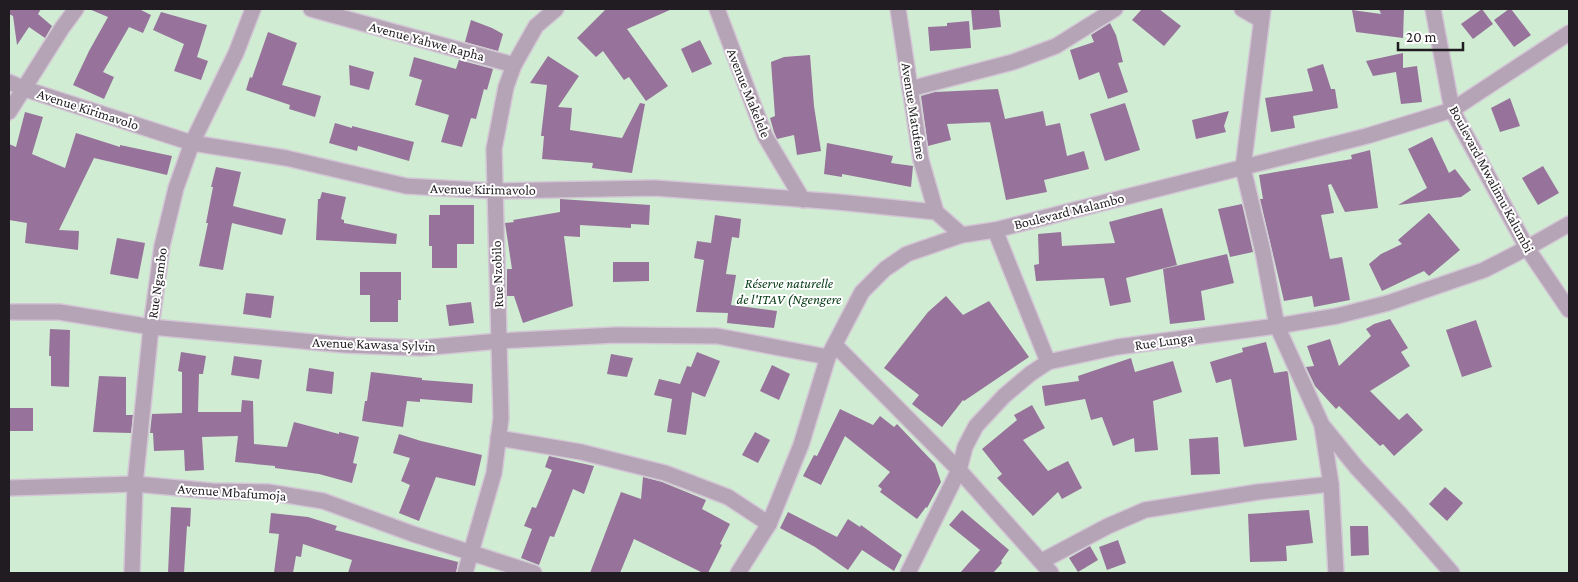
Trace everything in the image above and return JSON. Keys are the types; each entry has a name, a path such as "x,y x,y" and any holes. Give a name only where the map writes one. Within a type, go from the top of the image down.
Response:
{"street":[{"path":"9,112 76,9"},
{"name":"Rue Ngambo","path":"132,573 135,484 151,327 162,246 176,188 192,143 236,53 253,9"},
{"name":"Avenue Yahwe Rapha","path":"311,9 514,66"},
{"name":"Avenue Makelele","path":"717,9 765,136 803,200"},
{"name":"Avenue Matufene","path":"898,9 921,160 936,212"},
{"path":"910,89 1013,62 1056,46 1115,9"},
{"path":"1242,9 1262,14 1242,168 1263,252 1277,326 1322,425 1357,468 1452,573"},
{"name":"Boulevard Mwalimu Kalumbi","path":"1433,9 1452,110 1527,248 1569,310"},
{"name":"Rue Nzobilo","path":"464,573 494,473 501,418 494,150 506,86 514,66 536,26 547,12"},
{"name":"Boulevard Malambo","path":"738,573 769,524 801,445 831,351 862,292 885,269 907,254 962,235 995,230 1242,168 1367,136 1452,110 1569,33"},
{"name":"Avenue Kirimavolo","path":"9,82 25,89 192,143 286,158 406,186 494,191 655,188 936,212"},
{"path":"936,212 962,235"},
{"name":"Rue Lunga","path":"908,573 959,470 965,447 976,426 1004,396 1030,374 1048,362 1118,347 1337,316 1388,303 1484,270 1569,224"},
{"path":"995,230 1048,362"},
{"name":"Avenue Kawasa Sylvin","path":"9,312 59,312 151,327 345,345 421,348 499,341 616,335 717,336 831,351"},
{"path":"831,351 959,470 1046,567 1108,526 1146,510 1240,495 1331,484"},
{"path":"1322,425 1331,484 1336,573"},
{"path":"498,438 581,452 665,472 728,497 769,524"},
{"name":"Avenue Mbafumoja","path":"9,488 135,484 212,492 268,492 323,501 414,534 534,573"}],"green space":[{"name":"Réserve naturelle de l'ITAV (Ngengere","path":"9,9 1569,9 1569,573 9,573"}],"building":[{"path":"9,9 41,9 38,14 52,26 45,38 29,27 17,45 13,16 9,14"},
{"path":"89,9 139,9 151,15 143,33 129,27 103,72 114,77 104,99 73,85 108,17"},
{"path":"606,9 672,9 627,29 668,86 646,101 629,77 624,80 603,51 596,57 577,38"},
{"path":"971,9 999,9 1001,27 973,30"},
{"path":"1142,9 1159,9 1181,26 1164,46 1132,20"},
{"path":"1379,9 1404,9 1403,38 1356,32 1352,10 1381,14"},
{"path":"1482,9 1493,24 1473,39 1461,24"},
{"path":"1511,9 1531,35 1514,47 1494,20"},
{"path":"161,12 207,25 197,57 208,61 201,80 174,71 184,44 153,30"},
{"path":"471,20 503,34 498,51 465,42"},
{"path":"969,21 971,48 930,51 928,27 947,26 947,23"},
{"path":"1110,23 1116,35 1123,62 1118,63 1128,92 1108,99 1099,72 1079,80 1070,50 1094,42 1091,35"},
{"path":"268,32 297,43 282,85 321,96 315,117 289,109 290,105 246,90"},
{"path":"700,40 712,64 692,73 681,49"},
{"path":"1403,53 1403,68 1417,66 1422,102 1401,104 1396,72 1373,76 1366,61"},
{"path":"810,55 814,106 821,151 797,155 794,135 777,139 770,118 775,116 771,62 784,57"},
{"path":"548,56 579,76 558,107 572,108 570,130 622,138 640,103 645,104 632,173 592,168 593,163 542,159 544,136 541,136 547,85 530,83"},
{"path":"414,57 456,69 459,60 493,69 487,90 484,89 476,119 471,118 462,147 441,142 449,115 415,105 422,80 409,76"},
{"path":"1323,64 1331,89 1335,89 1338,108 1293,116 1295,128 1271,132 1265,98 1313,91 1307,69"},
{"path":"349,65 374,72 369,90 350,85"},
{"path":"998,89 1005,119 1043,111 1046,126 1060,123 1067,156 1084,151 1089,169 1044,180 1047,192 1006,200 990,122 947,124 951,140 928,146 921,96 935,92"},
{"path":"1510,98 1520,126 1500,132 1491,108"},
{"path":"1125,103 1140,150 1105,161 1090,114"},
{"path":"1229,111 1224,126 1226,132 1196,139 1192,120"},
{"path":"25,112 43,117 32,154 65,168 76,133 120,147 120,145 172,156 167,175 94,158 59,230 79,231 78,250 25,243 27,223 9,220 9,144 16,147"},
{"path":"335,123 414,142 409,161 358,146 357,151 329,143"},
{"path":"1432,137 1449,173 1455,169 1471,190 1461,197 1398,205 1427,188 1408,149"},
{"path":"827,143 893,156 891,163 913,166 911,187 842,174 842,177 824,174"},
{"path":"1370,150 1378,208 1345,212 1331,184 1328,185 1334,213 1321,215 1330,259 1342,257 1350,300 1314,307 1312,296 1284,301 1260,199 1263,199 1259,175 1352,159 1351,155"},
{"path":"1543,166 1559,193 1538,205 1522,178"},
{"path":"216,167 241,172 233,206 286,219 282,235 232,223 223,270 199,266 208,223 206,223 213,187 211,187"},
{"path":"322,192 346,197 341,219 344,220 344,223 397,234 396,244 316,240 318,199 320,199"},
{"path":"560,199 650,205 649,225 631,224 631,228 580,225 580,237 564,236 573,306 523,323 514,296 507,296 507,269 512,269 505,223 560,212"},
{"path":"1242,204 1253,252 1230,257 1218,209"},
{"path":"440,205 474,205 474,244 457,244 457,268 432,268 432,246 429,246 429,215 440,215"},
{"path":"1162,208 1177,265 1126,278 1131,302 1110,306 1104,278 1036,281 1034,265 1039,264 1038,234 1061,232 1062,246 1115,243 1109,222"},
{"path":"1429,213 1460,250 1429,276 1424,271 1382,291 1369,264 1381,254 1402,244 1398,240"},
{"path":"715,215 741,219 739,238 732,237 726,274 736,275 731,305 777,311 774,328 727,323 728,313 696,312 704,260 694,258 697,241 711,243"},
{"path":"117,238 145,243 138,279 110,274"},
{"path":"1227,254 1234,283 1201,291 1205,320 1170,324 1163,269"},
{"path":"613,262 649,262 649,281 613,282"},
{"path":"360,272 401,272 401,300 398,300 398,322 370,322 370,295 360,295"},
{"path":"246,293 274,296 271,318 243,314"},
{"path":"946,296 963,315 989,301 1029,357 963,400 942,427 912,404 919,395 884,368 928,312"},
{"path":"471,302 474,323 449,326 446,305"},
{"path":"1390,319 1408,348 1401,352 1410,366 1370,391 1399,420 1407,413 1423,430 1394,456 1383,444 1380,446 1339,406 1336,409 1315,386 1306,367 1314,366 1307,346 1330,339 1339,366 1371,336 1366,329 1374,324"},
{"path":"1476,320 1492,367 1462,377 1446,330"},
{"path":"50,329 70,330 69,387 51,386"},
{"path":"1266,342 1274,373 1287,371 1288,373 1297,440 1244,447 1231,379 1216,383 1210,362 1243,352 1242,348"},
{"path":"181,352 206,356 203,374 199,374 198,412 241,412 242,400 253,401 254,444 287,447 294,422 339,434 339,432 359,437 353,463 357,464 352,483 319,474 275,468 275,466 235,462 238,436 202,437 204,470 185,471 184,450 154,451 153,433 150,433 152,414 182,413 182,372 178,371"},
{"path":"697,352 720,361 705,397 692,392 686,435 667,432 672,399 654,395 659,379 680,384 687,366 691,367"},
{"path":"611,354 633,358 627,377 607,374"},
{"path":"234,356 262,360 259,379 231,375"},
{"path":"1131,358 1135,372 1173,361 1182,392 1153,401 1158,450 1135,452 1134,438 1113,446 1102,417 1091,420 1085,399 1045,406 1042,386 1079,381 1078,376"},
{"path":"772,365 790,374 779,400 760,391"},
{"path":"309,368 334,372 332,394 306,391"},
{"path":"371,372 422,378 422,380 473,384 472,403 420,399 420,402 407,401 403,427 362,421"},
{"path":"99,376 126,377 126,415 133,415 131,433 93,432"},
{"path":"1032,405 1045,428 1023,440 1048,471 1068,461 1082,488 1062,499 1058,492 1033,516 997,478 1002,474 982,449 1017,420 1014,415"},
{"path":"9,408 33,408 33,431 9,431"},
{"path":"840,409 873,425 880,416 894,427 897,424 935,464 941,482 927,508 917,519 880,492 882,489 878,486 890,472 845,436 821,485 803,476 814,455 817,456"},
{"path":"755,432 770,440 758,463 742,455"},
{"path":"399,434 482,455 475,486 436,477 419,521 399,513 410,485 401,481 410,458 393,453"},
{"path":"1218,437 1220,474 1191,475 1189,439"},
{"path":"549,456 594,466 584,494 573,489 554,537 550,536 539,565 521,558 532,529 524,526 532,507 536,508 552,470 545,467"},
{"path":"643,477 662,482 706,500 702,509 730,524 708,573 703,573 634,539 620,573 590,573 621,492 641,499"},
{"path":"1445,487 1463,503 1447,521 1429,504"},
{"path":"171,507 191,508 190,527 187,526 184,573 168,573"},
{"path":"962,510 1009,550 1001,561 1002,563 993,573 960,573 980,550 949,525"},
{"path":"1309,510 1313,543 1286,546 1287,561 1250,562 1248,514"},
{"path":"788,512 837,537 848,519 860,527 861,525 902,555 894,571 862,550 848,570 815,547 780,528"},
{"path":"271,513 308,517 337,526 335,530 458,562 456,573 348,573 352,560 303,544 301,557 296,556 293,573 274,573 279,534 269,533"},
{"path":"1350,526 1368,526 1369,555 1351,556"},
{"path":"1118,540 1126,563 1107,570 1099,547"},
{"path":"1090,546 1098,560 1078,572 1069,558"}]}
